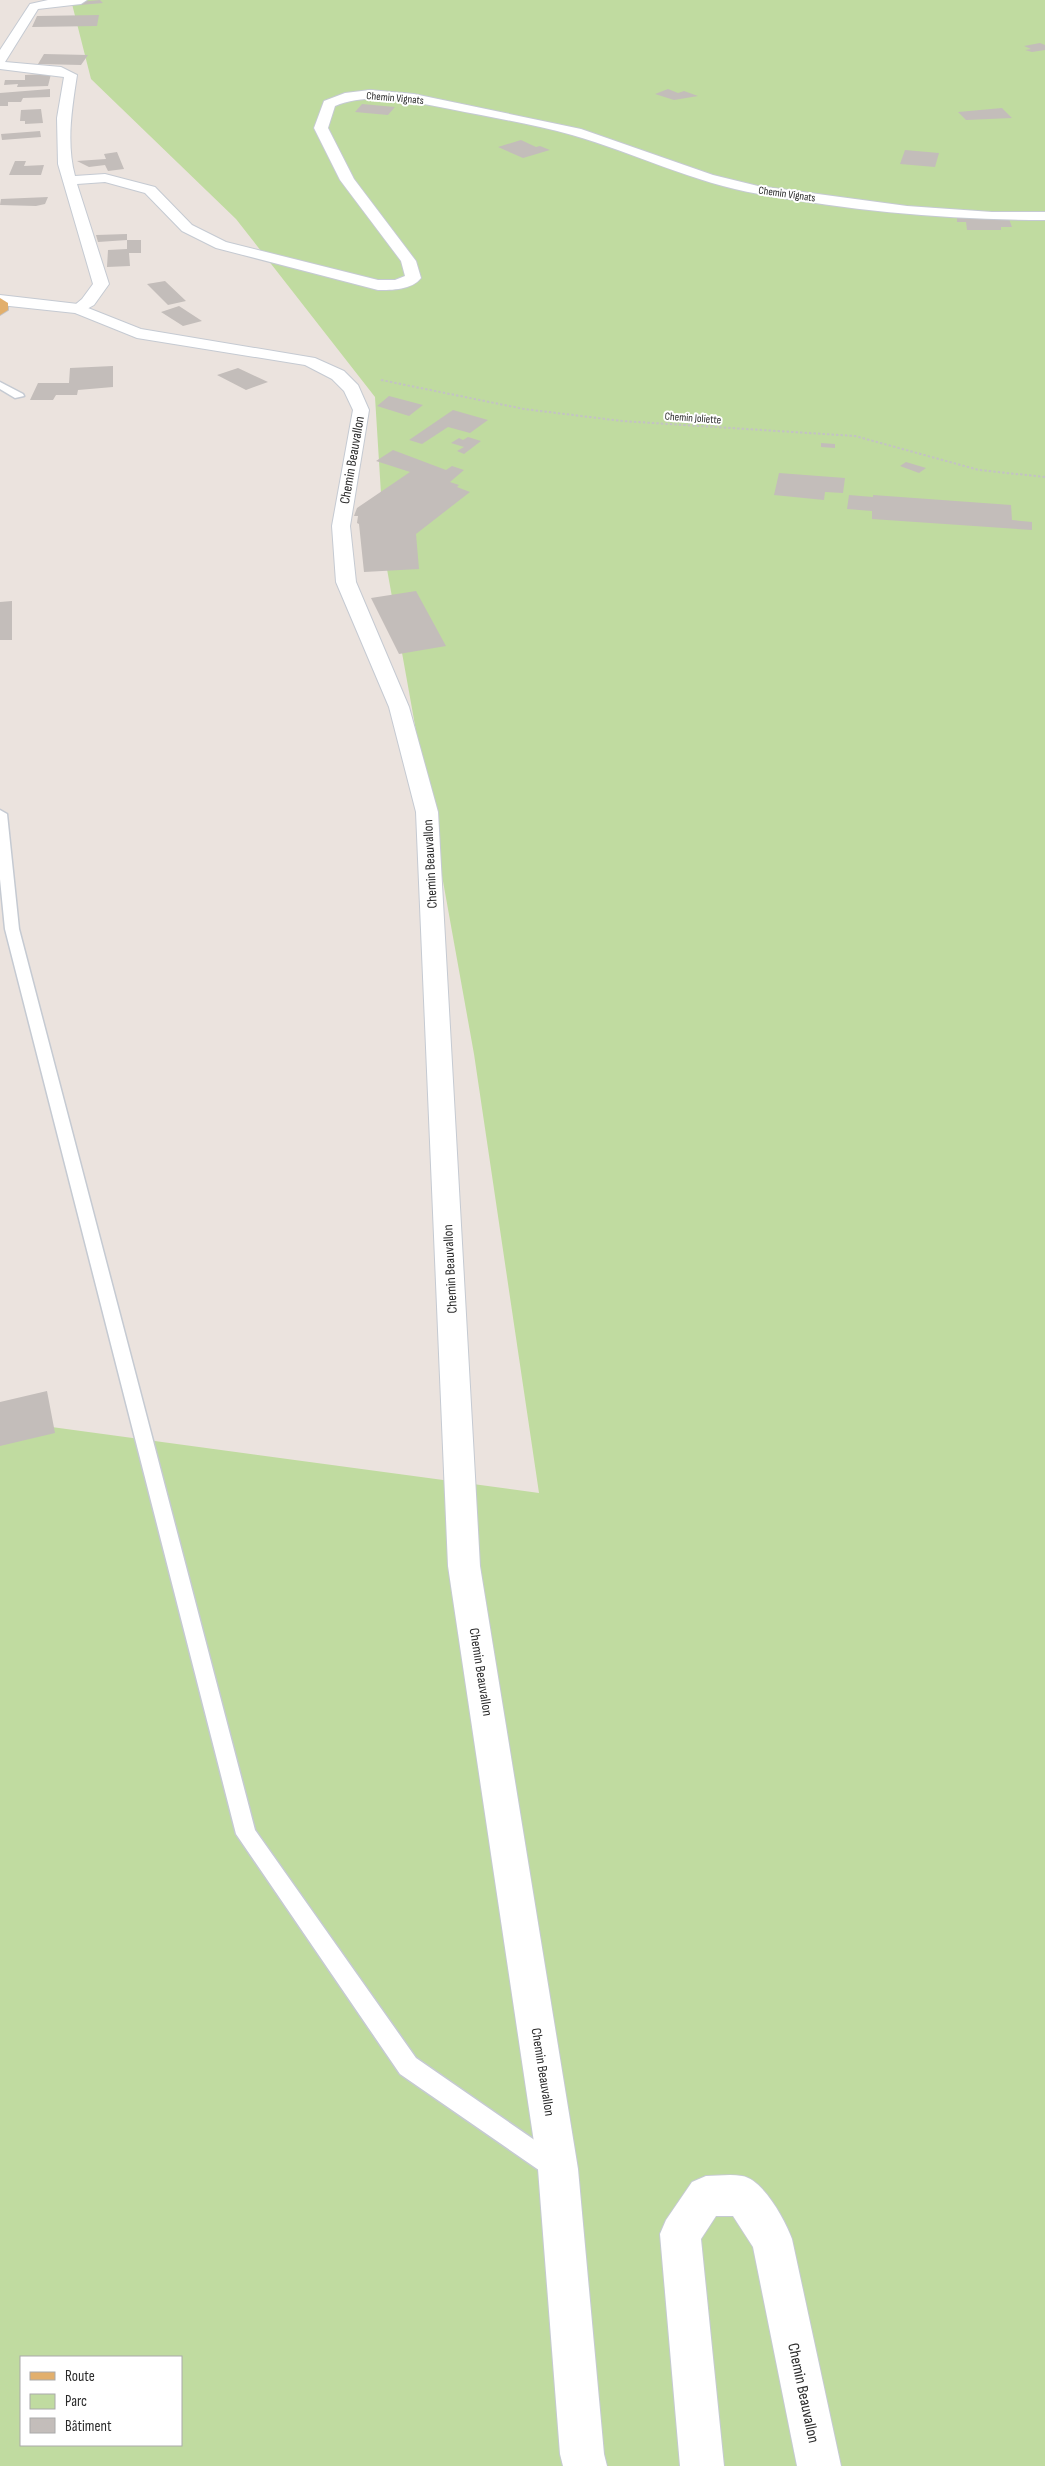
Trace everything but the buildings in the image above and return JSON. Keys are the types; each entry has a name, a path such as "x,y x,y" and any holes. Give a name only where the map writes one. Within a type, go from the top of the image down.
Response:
{"main road":[{"path":"0,302 0,310"}],"street":[{"path":"0,60 34,7 50,3 82,0"},
{"path":"0,66 61,71 71,75 64,118 65,164 71,180 77,210 101,284 88,302 78,309"},
{"name":"Chemin Vignats","path":"71,180 105,178 150,190 187,228 221,246 378,285 397,285 413,278 408,261 347,180 321,128 329,104 345,97 370,94 414,98 576,132 708,178 758,190 907,210 992,216 1045,216"},
{"name":"Chemin Beauvallon","path":"0,302 78,309 137,333 309,361 338,375 352,389 361,410 341,526 346,582 399,707 427,812 464,1566 558,2169 582,2454 585,2466"},
{"name":"Chemin Beauvallon","path":"0,315 61,307"},
{"name":"Chemin Beauvallon","path":"702,2466 680,2234 706,2196 743,2196 772,2239 818,2466"}],"lane":[{"path":"0,385 19,396"},
{"path":"0,814 12,929 246,1834 408,2066 558,2169"}],"path":[{"name":"Chemin Joliette","path":"338,375 358,376 524,409 622,421 855,436 979,470 1045,477"}],"green space":[{"path":"71,0 1045,0 1045,2466 0,2466 0,1420 539,1493 474,1054 385,558 375,397 236,219 91,79"}]}
